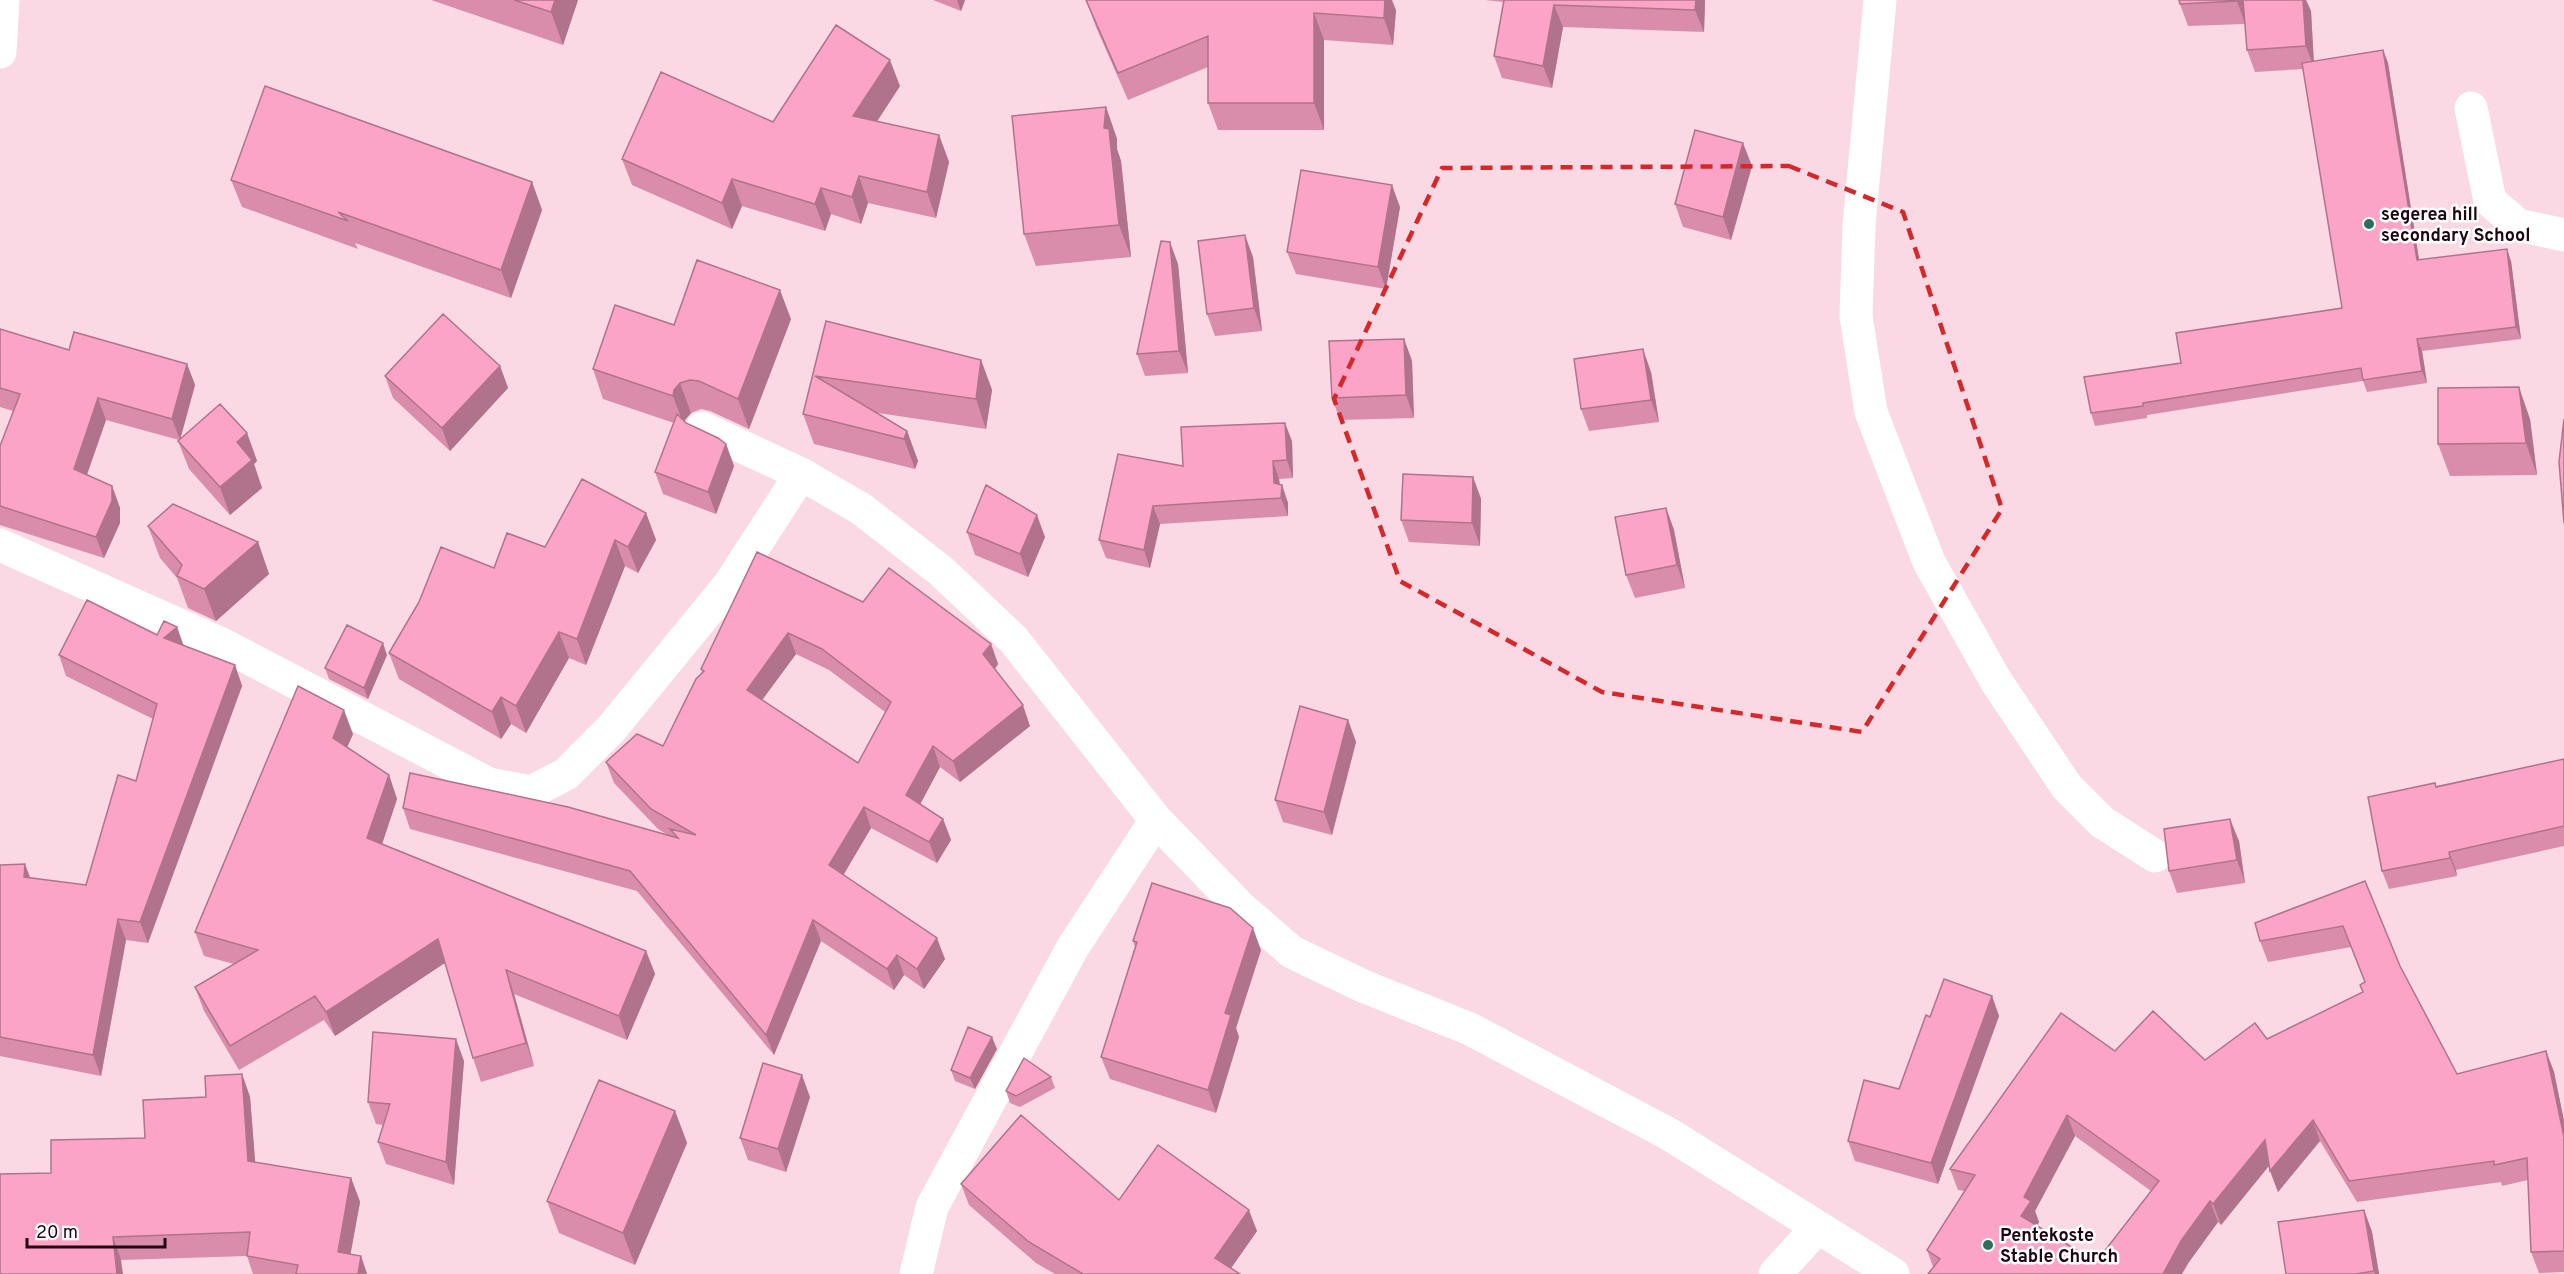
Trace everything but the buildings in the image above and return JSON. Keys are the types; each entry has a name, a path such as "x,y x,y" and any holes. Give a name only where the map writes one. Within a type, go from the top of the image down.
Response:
{"street":[{"path":"0,52 3,0"},
{"path":"1880,0 1859,225 1856,316 1871,412 1929,562 1995,681 2067,787 2102,822 2155,856"},
{"path":"2471,108 2490,201 2517,225 2564,235"},
{"path":"702,428 801,474 860,508 932,564 1013,639 1156,820 1240,907 1292,952 1363,986 1470,1029 1669,1134 1893,1274"},
{"path":"0,545 222,644 489,784 531,792 567,774 611,729 729,585 801,474"},
{"path":"916,1274 932,1207 1073,947 1156,820"},
{"path":"1775,1274 1818,1227"}],"highlighted area":[{"path":"1789,166 1903,212 2002,509 1862,732 1602,692 1400,581 1334,399 1442,168"}],"place":[{"name":"segerea hill secondary School","path":"2369,224"},
{"name":"Pentekoste Stable Church","path":"1988,1245"}]}
